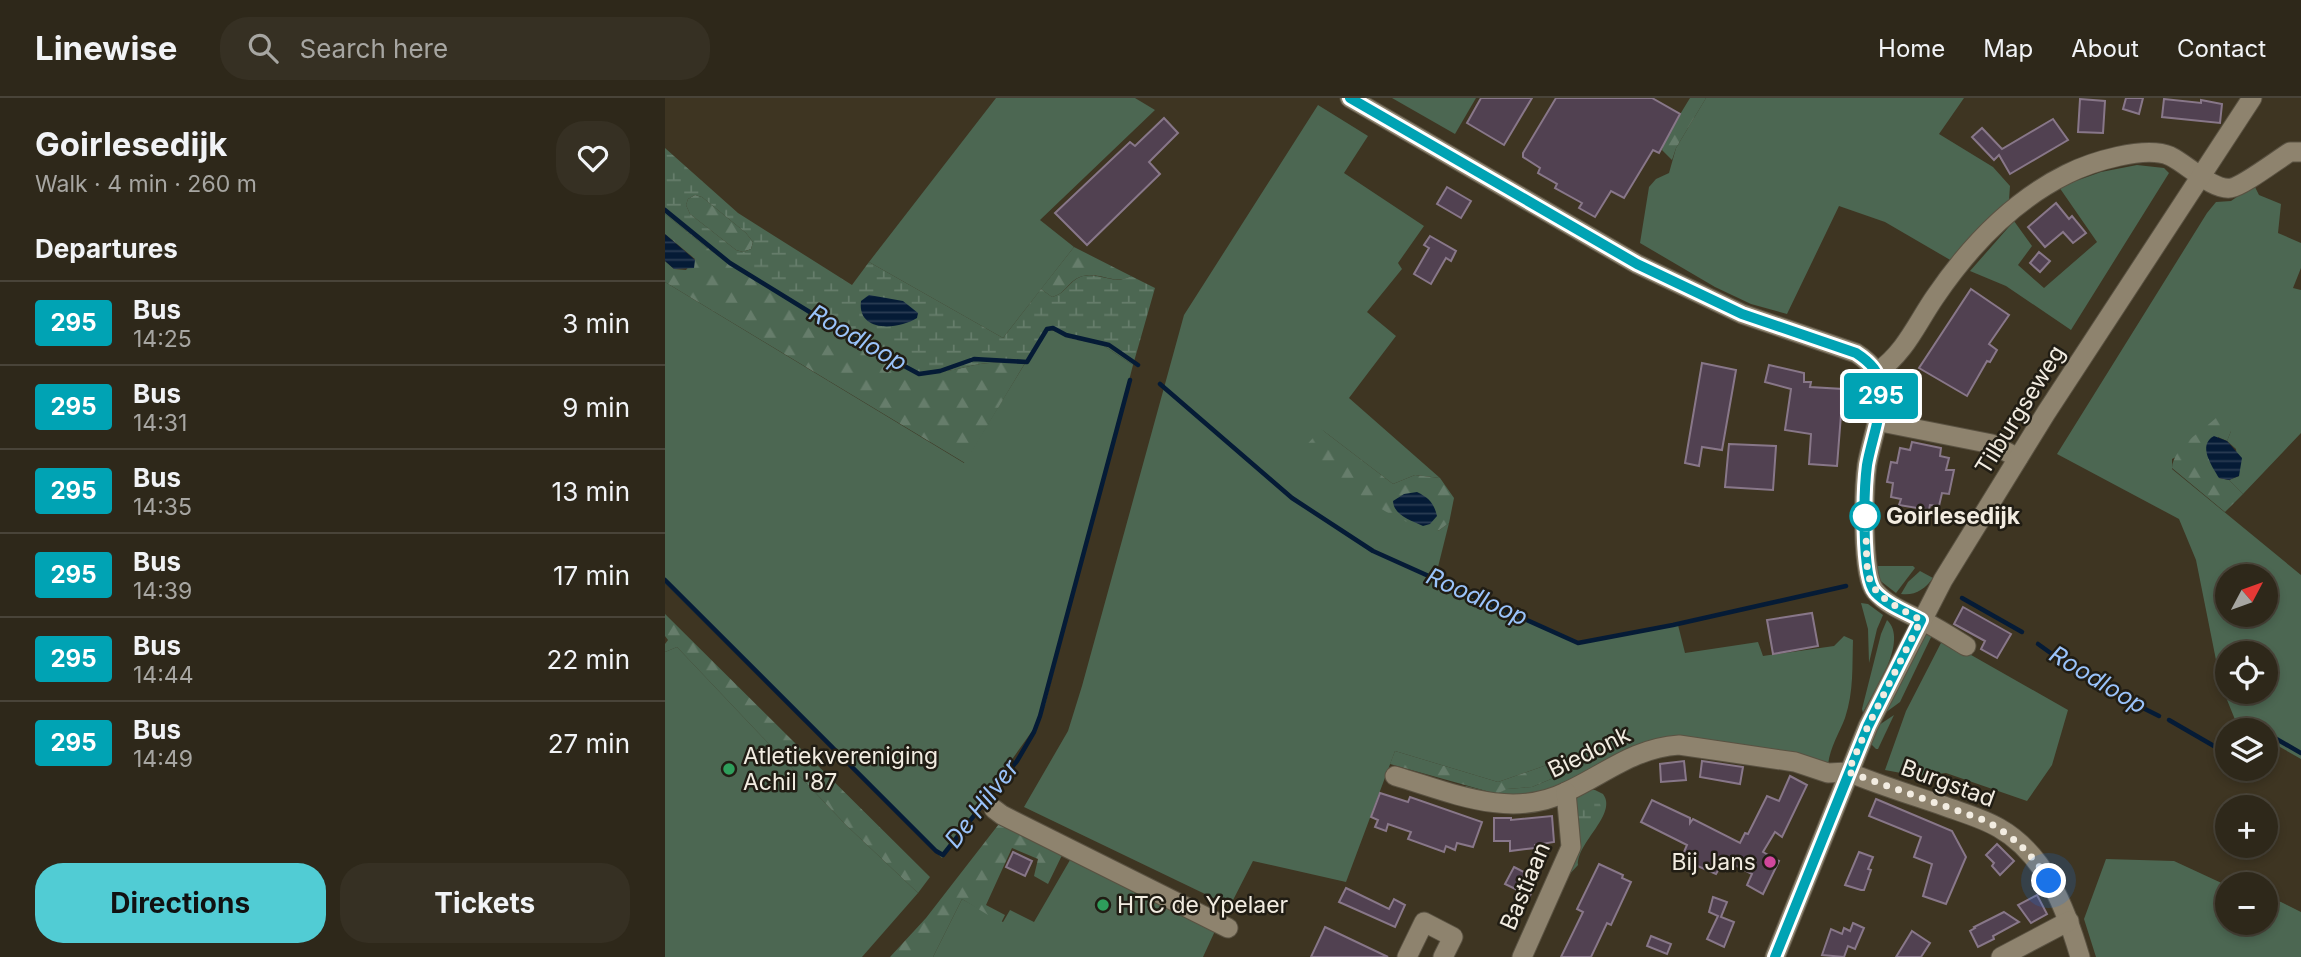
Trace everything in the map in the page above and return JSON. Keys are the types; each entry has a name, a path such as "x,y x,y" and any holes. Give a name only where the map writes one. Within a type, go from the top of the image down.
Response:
{"street":[{"path":"1350,98 1637,264 1742,314 1856,353 1869,362 1877,372 1882,391 1867,468 1865,516 1868,580 1875,592 1893,606 1966,646"},
{"name":"Tilburgseweg","path":"1775,957 1868,726 1949,569 2252,98"},
{"path":"1877,372 1902,350 1961,261 1997,223 2067,173 2137,153 2169,155 2220,188 2233,188 2290,152 2301,152"},
{"path":"1876,421 1992,444 2018,458"},
{"name":"Biedonk","path":"1395,776 1487,803 1531,803 1566,792 1621,761 1648,750 1679,745 1795,762 1828,773 1848,772"},
{"name":"Burgstad","path":"1848,772 1984,820 2007,833 2028,852 2057,894 2080,957"},
{"name":"Bastiaan","path":"1522,957 1571,847 1566,792"},
{"path":"994,809 1228,928"},
{"path":"2001,957 2069,921"},
{"path":"1407,957 1424,922 1453,937 1444,957"}],"green space":[{"path":"996,98 1135,98 1155,110 1040,220 1074,247 1003,338 869,262"},
{"path":"1392,98 1476,98 1455,134"},
{"path":"1690,98 1706,98 1676,148 1672,160 1662,150 1665,139"},
{"path":"1706,98 1964,98 1939,134 1993,167 2010,186 2009,200 1952,261 1885,222 1839,206 1787,314 1751,304 1715,287 1640,243 1649,187 1656,179 1669,173 1676,148"},
{"path":"1318,105 1368,136 1344,173 1424,226 1398,263 1402,269 1367,312 1396,336 1349,398 1440,478 1415,475 1393,484 1321,429 1438,531 1449,523 1435,579 1578,644 1678,625 1685,653 1758,642 1763,656 1834,646 1844,636 1853,640 1850,698 1828,765 1679,739 1597,768 1529,798 1461,792 1466,786 1497,794 1506,789 1532,787 1589,763 1587,751 1498,782 1395,751 1346,882 1253,861 1230,906 1024,807 1068,731 1184,315"},
{"path":"665,148 738,213 852,285 869,262 1003,338 1041,289 1052,297 1061,293 1075,280 1090,275 1119,280 1131,276 1155,288 1133,365 1101,344 1071,339 1049,328 1025,363 991,363 942,372 919,372 743,273 665,214","holes":["695,195 702,197 746,233 753,242 751,249 743,252 736,250 690,214 686,205 688,199"]},
{"path":"2137,165 2164,168 2169,173 2071,330 2006,286 1970,271 2014,221 2032,246 2018,265 2044,288 2097,242 2059,187 2101,172"},
{"path":"2254,185 2259,195 2281,204 2278,233 2301,243 2301,268 2293,288 2301,290 2301,433 2243,494 2229,480 2239,476 2236,449 2227,441 2231,431 2172,459 2172,469 2301,575 2301,759 2278,746 2278,718 2234,718 2229,704 2278,704 2278,641 2215,641 2215,655 2196,560 2179,519 2057,454 2216,202 2231,201"},
{"path":"695,195 702,197 746,233 753,242 751,249 743,252 736,250 690,214 686,205 688,199"},
{"path":"665,214 743,273 919,372 942,372 991,363 1025,363 965,463 665,282 665,261 674,269 686,270 695,259 665,234"},
{"path":"1074,247 1131,276 1119,280 1096,275 1083,276 1052,297 1041,289"},
{"path":"665,282 964,463 1046,329 1062,333 1071,339 1101,344 1133,365 1045,705 1035,727 942,858 665,583"},
{"path":"2217,417 2231,431 2227,441 2218,437 2219,478 2229,480 2243,494 2225,512 2172,468 2177,454 2189,440"},
{"path":"1321,429 1393,484 1415,475 1440,478 1454,498 1449,523 1438,531 1419,526 1400,519 1366,499 1303,449"},
{"path":"1873,566 1915,568 1896,593 1878,579"},
{"path":"1920,571 1933,578 1919,591 1901,594 1908,582"},
{"path":"1861,603 1868,604 1883,615 1869,663 1868,629"},
{"path":"665,614 930,877 918,893 846,825 677,647 665,652 668,640 665,636"},
{"path":"1887,620 1893,629 1892,653 1863,713 1881,634"},
{"path":"1934,631 1900,702 1885,713 1927,632"},
{"path":"1943,639 2068,710 2052,765 2027,801 1946,773 1917,776 1885,770 1906,711"},
{"name":"Atletiekvereniging Achil '87","path":"677,647 846,825 918,893 862,957 665,957 665,652"},
{"path":"1894,715 1876,749 1871,744 1879,725"},
{"path":"1395,751 1498,782 1587,751 1589,763 1532,787 1507,789 1497,794 1390,764"},
{"path":"1587,790 1603,794 1605,810 1579,856 1578,865 1557,888 1563,846 1560,805"},
{"path":"1592,798 1598,798 1601,807 1587,832 1577,832 1572,812"},
{"path":"1002,820 1065,849 1048,884 1034,876 1038,859 1012,848 986,905 1005,915 1001,923 962,899 933,957 890,957 926,918"},
{"path":"2106,859 2174,861 2215,880 2215,935 2278,935 2278,901 2301,912 2301,957 2096,957 2084,919"},
{"name":"HTC de Ypelaer","path":"1070,860 1215,931 1203,957 933,957 962,899 1003,922 1010,910 1034,922"}],"water":[{"path":"665,234 695,260 694,268 674,269 665,261"},
{"path":"869,295 903,301 918,313 917,318 900,325 872,324 865,319 861,311 861,301"},
{"path":"2214,436 2227,441 2242,458 2239,476 2229,480 2219,478 2206,450 2209,440"},
{"path":"1417,492 1433,504 1437,516 1430,524 1423,526 1408,519 1394,506 1393,501 1404,494"}],"building":[{"path":"1481,98 1532,98 1504,145 1467,123"},
{"path":"1556,98 1652,98 1680,114 1659,153 1653,150 1624,198 1611,191 1595,217 1579,208 1582,203 1555,188 1557,184 1538,173 1540,168 1523,157"},
{"path":"2126,98 2143,98 2139,114 2123,109"},
{"path":"2080,99 2105,101 2103,133 2078,132"},
{"path":"2164,99 2201,103 2201,100 2222,104 2220,123 2162,117"},
{"path":"1164,118 1178,133 1149,162 1160,174 1087,245 1055,213 1130,142 1135,146"},
{"path":"2053,119 2068,140 2010,174 1999,155 1994,160 1972,137 1982,128 2002,149"},
{"path":"1447,187 1471,201 1461,218 1437,204"},
{"path":"2056,203 2069,219 2072,216 2086,233 2073,243 2063,232 2045,247 2028,227"},
{"path":"1430,236 1456,251 1451,261 1446,258 1431,284 1414,274 1429,248 1424,245"},
{"path":"2039,252 2050,261 2040,272 2030,263"},
{"path":"1971,289 2009,315 1989,344 1997,350 1990,362 1987,361 1967,396 1919,368"},
{"path":"1702,363 1736,370 1722,450 1702,447 1699,466 1685,463"},
{"path":"1769,365 1804,373 1804,382 1811,382 1810,387 1843,389 1837,466 1809,464 1811,434 1785,430 1791,389 1765,382"},
{"path":"1912,442 1941,448 1940,456 1949,458 1946,470 1954,470 1949,494 1942,493 1939,506 1930,505 1929,510 1899,505 1901,499 1891,497 1893,483 1887,482 1891,462 1897,463 1900,448 1910,450"},
{"path":"1729,444 1776,446 1773,490 1725,487"},
{"path":"1963,607 2011,634 1997,658 1981,649 1985,641 1954,624"},
{"path":"1812,613 1818,646 1773,654 1767,620"},
{"path":"1684,761 1686,780 1661,782 1660,764"},
{"path":"1702,761 1743,767 1740,784 1700,777"},
{"path":"1790,776 1807,785 1782,837 1775,832 1763,852 1779,861 1763,894 1747,885 1752,874 1729,862 1725,871 1719,869 1716,874 1681,859 1687,845 1641,822 1652,800 1690,818 1690,823 1693,819 1740,843 1745,833 1748,834 1767,796 1779,801"},
{"path":"1380,793 1408,802 1410,797 1482,822 1473,847 1457,843 1455,850 1446,846 1444,852 1408,839 1411,832 1388,824 1386,831 1375,827 1378,820 1371,817"},
{"path":"1876,799 1952,831 1966,857 1946,904 1923,896 1932,864 1914,857 1921,837 1869,816"},
{"path":"1552,816 1554,842 1510,851 1510,841 1494,841 1494,818 1511,820"},
{"path":"1997,844 2014,861 2000,875 1986,855"},
{"path":"1013,852 1032,861 1025,876 1006,867"},
{"path":"1859,852 1873,857 1864,890 1845,885"},
{"path":"1599,864 1623,875 1622,878 1631,882 1611,925 1607,923 1591,957 1561,957 1583,912 1577,909"},
{"path":"1514,867 1526,873 1524,878 1535,883 1530,896 1505,884"},
{"path":"1346,888 1389,909 1394,899 1405,905 1395,927 1339,902"},
{"path":"2037,895 2047,914 2031,923 2018,905"},
{"path":"1713,897 1727,902 1721,917 1734,922 1724,947 1707,939 1718,916 1709,912"},
{"path":"2004,912 2019,922 1978,947 1970,931"},
{"path":"1853,923 1864,928 1855,949 1848,946 1844,957 1822,955 1831,929 1842,934 1844,928 1850,931"},
{"path":"1325,927 1388,957 1311,957"},
{"path":"1912,931 1930,943 1921,957 1896,957"},
{"path":"1651,936 1671,944 1667,954 1647,946"}],"waterway":[{"name":"Roodloop","path":"665,210 730,263 847,335 919,374 940,371 974,359 1027,362 1047,329 1053,328 1066,335 1109,345 1138,365"},
{"name":"De Hilver","path":"665,580 943,855 1017,761 1034,732 1130,380"},
{"name":"Roodloop","path":"1160,384 1292,498 1373,551 1578,643 1673,625 1846,586"},
{"name":"Roodloop","path":"1962,598 2022,632"},
{"name":"Roodloop","path":"2038,644 2091,682 2159,716"},
{"name":"Roodloop","path":"2169,720 2215,747"},
{"name":"Roodloop","path":"2278,740 2301,753"}],"bus line":[{"name":"295","path":"1350,98 1637,264 1742,314 1856,353 1877,372 1882,391 1867,468 1865,516 1868,580 1875,592 1893,606 1921,620 1848,772 1775,957"}],"place":[{"name":"Goirlesedijk","path":"1865,516"},
{"name":"Atletiekvereniging Achil '87","path":"729,769"},
{"name":"Bij Jans","path":"1770,862"},
{"name":"HTC de Ypelaer","path":"1103,905"}],"route":[{"path":"1865,516 1868,580 1875,592 1893,606 1921,620 1848,772 2000,828 2015,838 2028,852 2049,881"}]}
